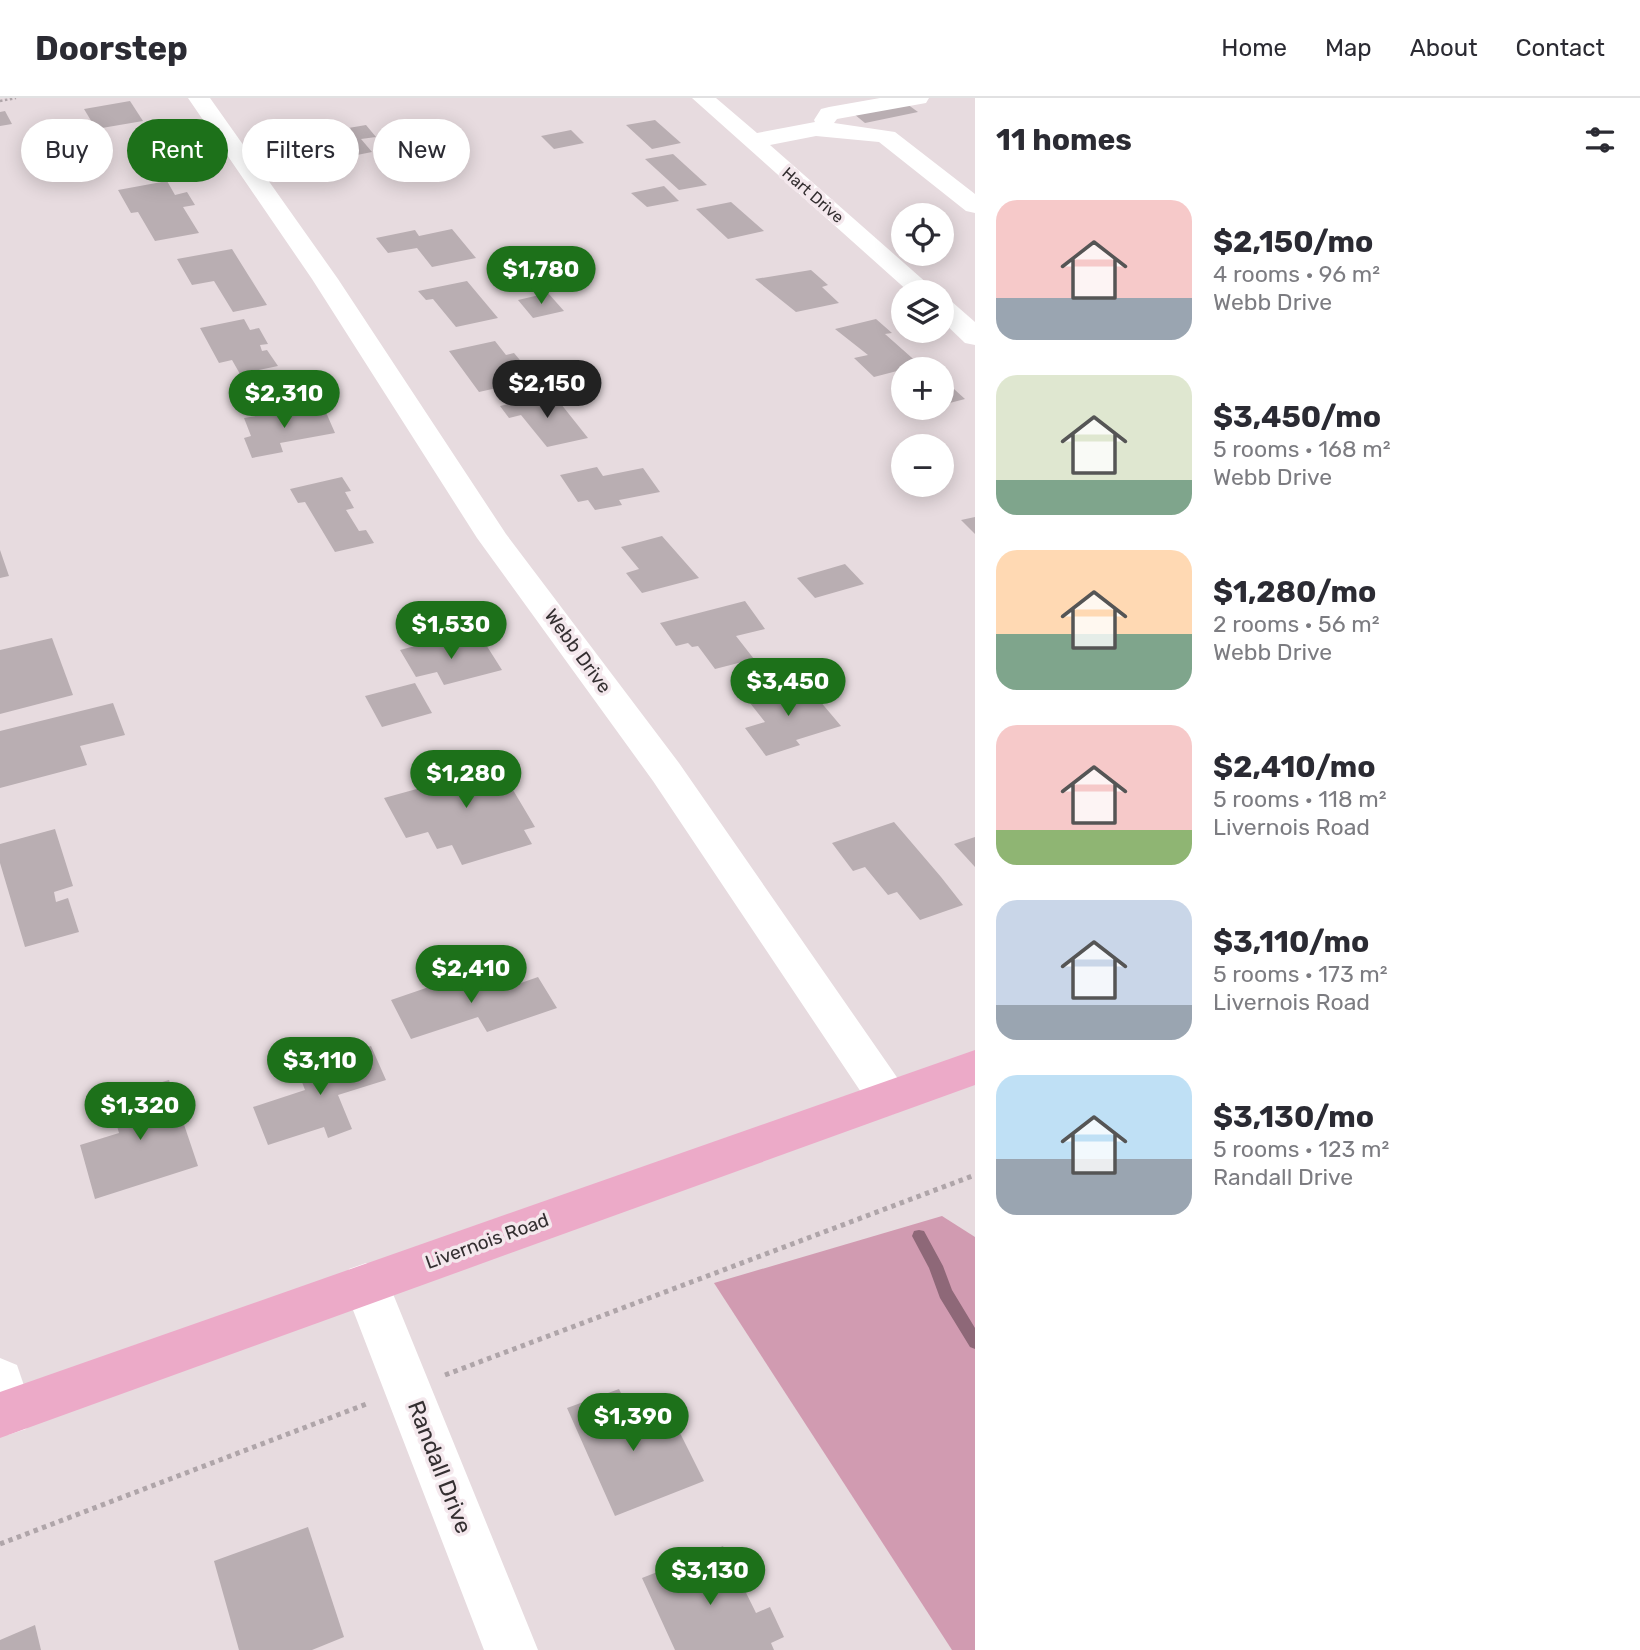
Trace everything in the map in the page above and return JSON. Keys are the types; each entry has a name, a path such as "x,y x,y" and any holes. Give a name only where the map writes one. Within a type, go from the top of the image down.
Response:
{"main road":[{"name":"Livernois Road","path":"3,1403 366,1284 975,1067"}],"street":[{"name":"Webb Drive","path":"199,98 326,279 493,538 666,772 888,1098"},
{"name":"Hart Drive","path":"703,98 910,280"},
{"path":"816,129 830,114 918,98"},
{"path":"752,141 816,129 866,132 887,137 975,206"},
{"path":"954,309 975,306"},
{"path":"954,319 975,337"},
{"name":"Randall Drive","path":"366,1284 511,1650"}],"path":[{"path":"0,101 16,98"},
{"path":"441,1376 975,1175"},
{"path":"0,1544 379,1399"}],"shaded area":[{"path":"942,1216 975,1237 975,1650 952,1650 714,1283"}],"building":[{"path":"130,101 142,119 127,119 127,124 113,126 113,119 90,119 84,109"},
{"path":"907,104 918,112 865,123 854,114"},
{"path":"5,111 12,124 0,126 0,112"},
{"path":"655,120 681,143 652,149 626,125"},
{"path":"366,125 373,133 373,137 361,139 372,152 359,155 359,126"},
{"path":"571,130 584,143 554,149 541,136"},
{"path":"673,154 707,185 679,190 645,159"},
{"path":"168,182 175,195 187,192 195,205 183,207 199,233 155,241 138,212 131,213 118,190"},
{"path":"664,186 679,201 647,207 631,193"},
{"path":"731,202 764,231 728,239 696,209"},
{"path":"452,229 476,258 432,267 417,248 388,253 376,238 415,230 419,236"},
{"path":"232,249 267,305 233,312 214,281 192,285 177,259"},
{"path":"811,270 828,285 822,287 839,303 796,312 755,279"},
{"path":"467,281 498,318 456,327 433,299 426,300 418,291"},
{"path":"548,293 564,311 533,318 518,300"},
{"path":"244,319 250,330 259,328 268,344 260,345 262,351 267,350 278,366 240,374 232,360 219,363 200,328"},
{"path":"876,319 891,332 885,334 891,343 895,343 911,357 891,357 891,373 874,377 854,358 868,355 835,329"},
{"path":"495,341 506,355 514,353 536,379 479,392 449,351"},
{"path":"954,389 965,399 954,402"},
{"path":"553,394 588,438 547,447 521,415 509,418 500,406"},
{"path":"291,410 294,416 325,410 335,433 280,443 283,452 252,458 244,438 251,436 244,418"},
{"path":"597,467 603,476 643,468 660,492 619,500 622,505 595,510 588,500 578,502 560,475"},
{"path":"342,477 351,491 345,492 354,508 346,510 359,531 366,530 374,543 335,552 305,502 298,503 290,489"},
{"path":"975,517 975,534 961,520"},
{"path":"662,536 699,578 642,593 626,573 639,569 621,547"},
{"path":"0,550 9,576 0,578"},
{"path":"845,564 864,584 815,598 797,578"},
{"path":"745,601 765,629 736,636 754,659 715,669 698,646 692,647 688,643 676,646 660,623"},
{"path":"52,638 73,695 0,714 0,650"},
{"path":"441,639 447,649 483,640 502,670 444,685 437,672 416,677 400,650"},
{"path":"803,681 841,726 796,740 800,745 766,756 745,728 765,722 746,698"},
{"path":"415,683 432,713 382,727 365,696"},
{"path":"113,703 125,735 80,746 87,765 0,788 0,731"},
{"path":"490,751 535,827 524,830 532,844 462,865 452,845 437,849 428,832 406,838 384,798 435,784 426,769"},
{"path":"894,822 963,905 920,920 897,892 888,895 865,867 853,871 832,843"},
{"path":"55,829 73,886 54,892 56,902 68,898 79,932 25,947 0,863 0,844"},
{"path":"975,837 975,867 954,844"},
{"path":"461,976 467,987 494,978 501,990 538,977 557,1008 487,1032 478,1017 411,1039 391,1000"},
{"path":"371,1046 386,1080 338,1095 352,1129 328,1138 324,1127 268,1145 253,1107 305,1090 297,1069"},
{"path":"169,1080 198,1166 95,1199 80,1145 119,1133 109,1098"},
{"path":"619,1389 639,1429 672,1417 704,1481 615,1516 567,1408"},
{"path":"308,1527 344,1637 312,1650 239,1650 214,1561"},
{"path":"723,1546 756,1613 770,1607 784,1637 771,1643 774,1650 675,1650 642,1578"},
{"path":"35,1625 41,1650 0,1650 0,1640"}],"waterway":[{"path":"919,1236 936,1266 945,1293 975,1342"}]}
